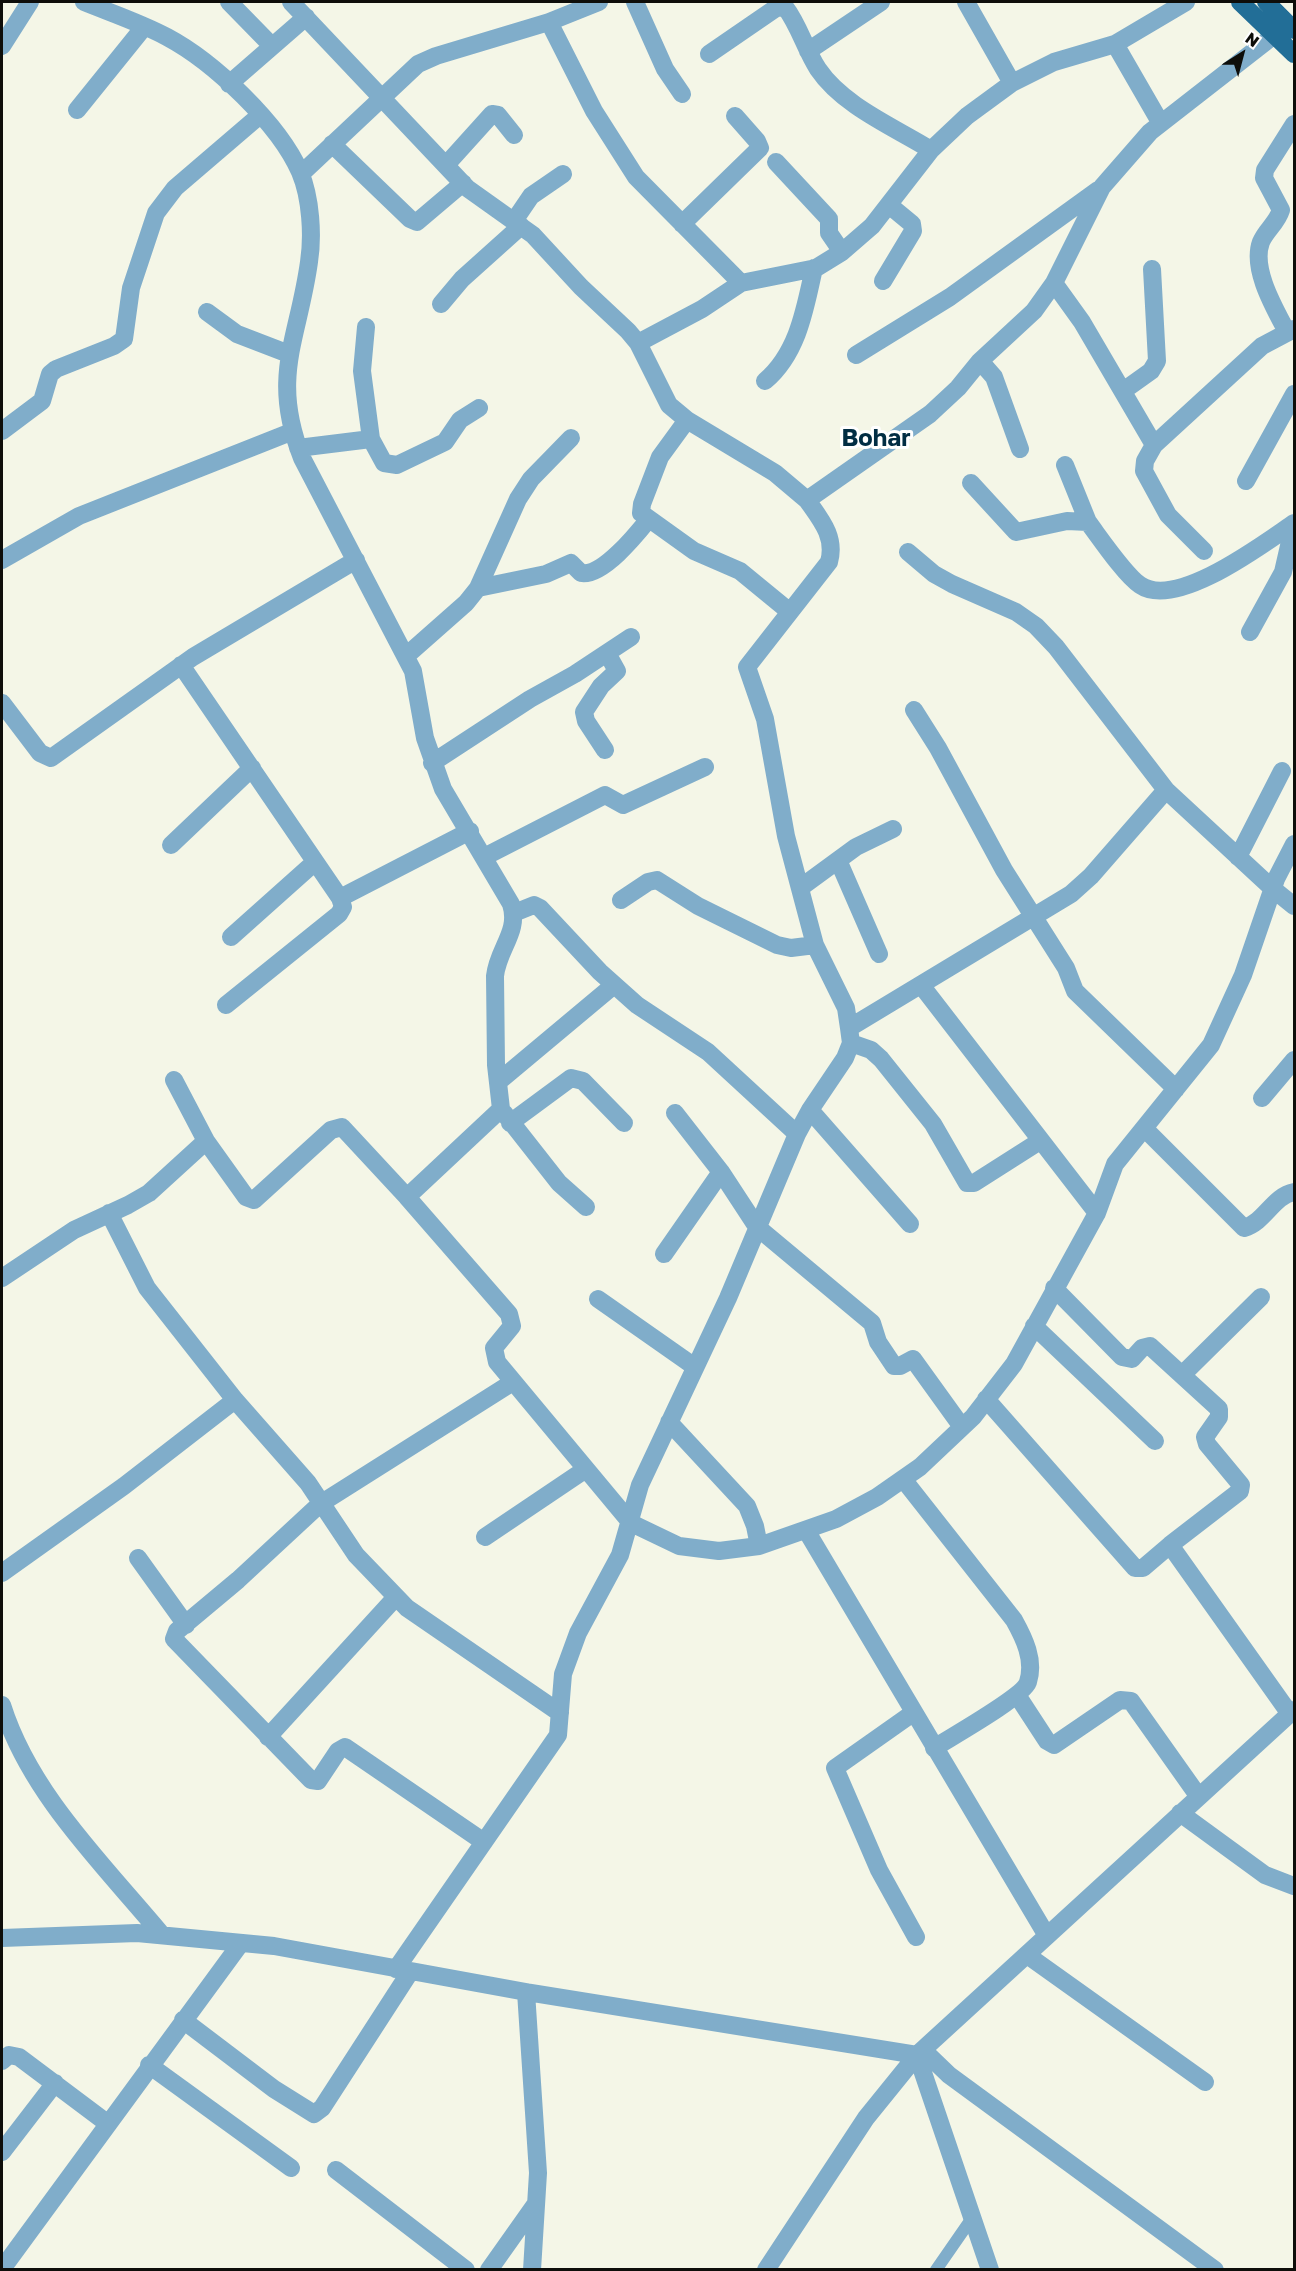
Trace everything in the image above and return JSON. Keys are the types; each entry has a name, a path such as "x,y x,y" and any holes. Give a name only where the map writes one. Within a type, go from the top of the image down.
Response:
{"main road":[{"path":"1240,2 1288,27"},
{"path":"1266,2 1288,27 1294,54"}],"street":[{"path":"2,46 30,2"},
{"path":"84,2 168,38 201,59 229,84 282,140 301,174 312,237 309,263 288,354 286,397 295,440 413,671 425,738 443,789 470,831 514,913 513,928 501,949 495,976 498,1082 505,1116 559,1183 586,1207"},
{"path":"229,2 272,46"},
{"path":"183,2019 274,2089 314,2114 322,2108 403,1971 484,1842 558,1735 563,1674 578,1633 620,1555 640,1485 728,1298 797,1134 810,1110 845,1058 850,1036 846,1008 815,945 786,836 765,719 747,667 829,562 832,550 831,539 825,526 807,500 775,473 687,420 669,405 638,343 517,223 489,206 463,183 383,96 291,2"},
{"path":"301,174 418,64 436,56 549,22 580,5 599,2"},
{"path":"635,2 660,60 682,94"},
{"path":"808,51 881,2"},
{"path":"966,2 1012,83"},
{"path":"638,343 702,309 722,293 741,283 814,268 842,252 873,225 932,150 967,116 1012,83 1054,62 1115,44 1186,2"},
{"path":"709,54 781,6 789,12 819,70 833,87 932,150"},
{"path":"229,84 306,17"},
{"path":"549,22 594,111 636,177 741,283"},
{"path":"77,110 144,27"},
{"path":"856,355 950,297 1102,187 1160,122 1288,27"},
{"path":"1115,44 1160,122"},
{"path":"446,165 492,114 498,115 514,135"},
{"path":"2,431 42,401 50,374 56,369 114,346 124,339 131,288 156,213 175,188 260,116"},
{"path":"682,224 760,148 757,141 735,116"},
{"path":"1204,551 1168,515 1144,471 1145,461 1154,445 1235,368 1262,346 1291,330 1269,298 1262,277 1259,254 1263,238 1281,210 1264,178 1265,170 1294,124"},
{"path":"332,144 410,219 417,222 463,183"},
{"path":"776,162 829,219 829,233 842,252"},
{"path":"441,304 517,223 531,196 563,174"},
{"path":"807,500 930,414 958,388 980,361 1034,311 1054,283 1102,187"},
{"path":"883,281 913,227 889,205"},
{"path":"765,381 777,370 799,330 814,268"},
{"path":"1123,391 1155,366 1152,269"},
{"path":"1054,283 1082,322 1154,445"},
{"path":"207,312 237,334 288,354"},
{"path":"366,327 362,371 370,439 384,463 397,465 445,442 460,420 479,408"},
{"path":"980,361 994,377 1020,449"},
{"path":"1246,482 1294,394"},
{"path":"687,420 654,469 640,508 641,513 694,551 740,571 790,612"},
{"path":"406,656 466,603 478,588 518,499 531,479 571,438"},
{"path":"2,560 90,512 295,440 370,439"},
{"path":"1065,465 1088,522 1138,584 1154,592 1174,590 1202,578 1244,557 1294,523"},
{"path":"971,483 1016,532 1067,521 1088,522"},
{"path":"478,588 546,574 571,563 581,573 589,573 619,554 648,520"},
{"path":"1250,632 1283,572 1294,523"},
{"path":"908,552 934,574 1016,612 1036,626 1056,647 1166,790 1294,906"},
{"path":"2,703 40,753 51,758 182,665 356,560"},
{"path":"432,763 631,637"},
{"path":"605,750 586,721 584,711 601,686 617,671 607,654"},
{"path":"182,665 340,898 343,907 339,914 226,1005"},
{"path":"914,710 938,748 1004,870 1066,968 1081,999 1176,1089"},
{"path":"484,857 605,795 623,806 705,767"},
{"path":"171,845 252,768"},
{"path":"1238,857 1282,771"},
{"path":"850,1036 921,985 1071,894 1091,876 1166,790"},
{"path":"800,888 869,840 893,829"},
{"path":"340,898 470,831"},
{"path":"174,1080 206,1141 246,1197 254,1200 332,1130 342,1126 509,1314 512,1326 494,1348 493,1355 631,1523 679,1545 719,1551 759,1546 836,1519 877,1497 920,1467 962,1427 1014,1364 1097,1214 1115,1164 1211,1045 1227,1013 1273,889 1294,844"},
{"path":"838,860 879,954"},
{"path":"231,937 315,862"},
{"path":"621,900 648,882 657,879 698,906 777,945 791,948 815,945"},
{"path":"514,913 534,905 540,908 614,985 637,1005 708,1052 797,1134"},
{"path":"498,1082 614,985"},
{"path":"921,985 1097,1214"},
{"path":"850,1036 881,1059 933,1124 967,1183 974,1183 1040,1141"},
{"path":"1262,1098 1294,1060"},
{"path":"407,1197 505,1116 571,1077 583,1081 624,1123"},
{"path":"810,1110 910,1224"},
{"path":"675,1113 721,1172 757,1227 872,1323 878,1342 894,1366 913,1359 962,1427"},
{"path":"1144,1128 1244,1228 1256,1222 1282,1197 1294,1192"},
{"path":"2,1278 74,1230 149,1192 206,1141"},
{"path":"664,1254 721,1172"},
{"path":"109,1213 147,1288 235,1400 296,1468 356,1555 396,1597 440,1633 560,1713"},
{"path":"986,1399 1135,1568 1143,1568 1237,1495 1241,1488 1206,1440 1206,1433 1220,1417 1219,1409 1150,1346 1142,1348 1132,1359 1122,1357 1054,1288"},
{"path":"1183,1374 1261,1297"},
{"path":"598,1299 695,1367"},
{"path":"1034,1326 1155,1441"},
{"path":"484,1842 350,1748 341,1748 321,1778 315,1782 177,1643 174,1635 238,1580 320,1504 513,1382"},
{"path":"2,1573 124,1486 235,1400"},
{"path":"669,1422 747,1506 755,1526 759,1546"},
{"path":"485,1537 586,1469"},
{"path":"903,1479 1014,1620 1022,1634 1029,1661 1028,1681 1017,1695 934,1748"},
{"path":"806,1530 1047,1936"},
{"path":"766,2270 866,2118 920,2053 1292,1712 1170,1545"},
{"path":"138,1558 186,1625"},
{"path":"268,1737 396,1597"},
{"path":"1017,1695 1047,1741 1054,1745 1120,1700 1131,1701 1199,1797"},
{"path":"2,1705 11,1736 38,1785 162,1935"},
{"path":"913,1713 835,1768 879,1870 916,1937"},
{"path":"1180,1814 1265,1875 1294,1886"},
{"path":"2,1938 137,1933 274,1946 526,1992 920,2053 1215,2270"},
{"path":"2,2269 149,2065 241,1943"},
{"path":"1027,1955 1204,2082"},
{"path":"526,1992 537,2134 532,2270"},
{"path":"920,2053 990,2270"},
{"path":"2,2061 14,2054 107,2123"},
{"path":"149,2065 291,2168"},
{"path":"2,2152 55,2083"},
{"path":"336,2170 466,2270"},
{"path":"489,2270 535,2205"}],"lane":[{"path":"936,2270 972,2218"}],"district":[{"name":"Bohar","path":"876,438"}]}
